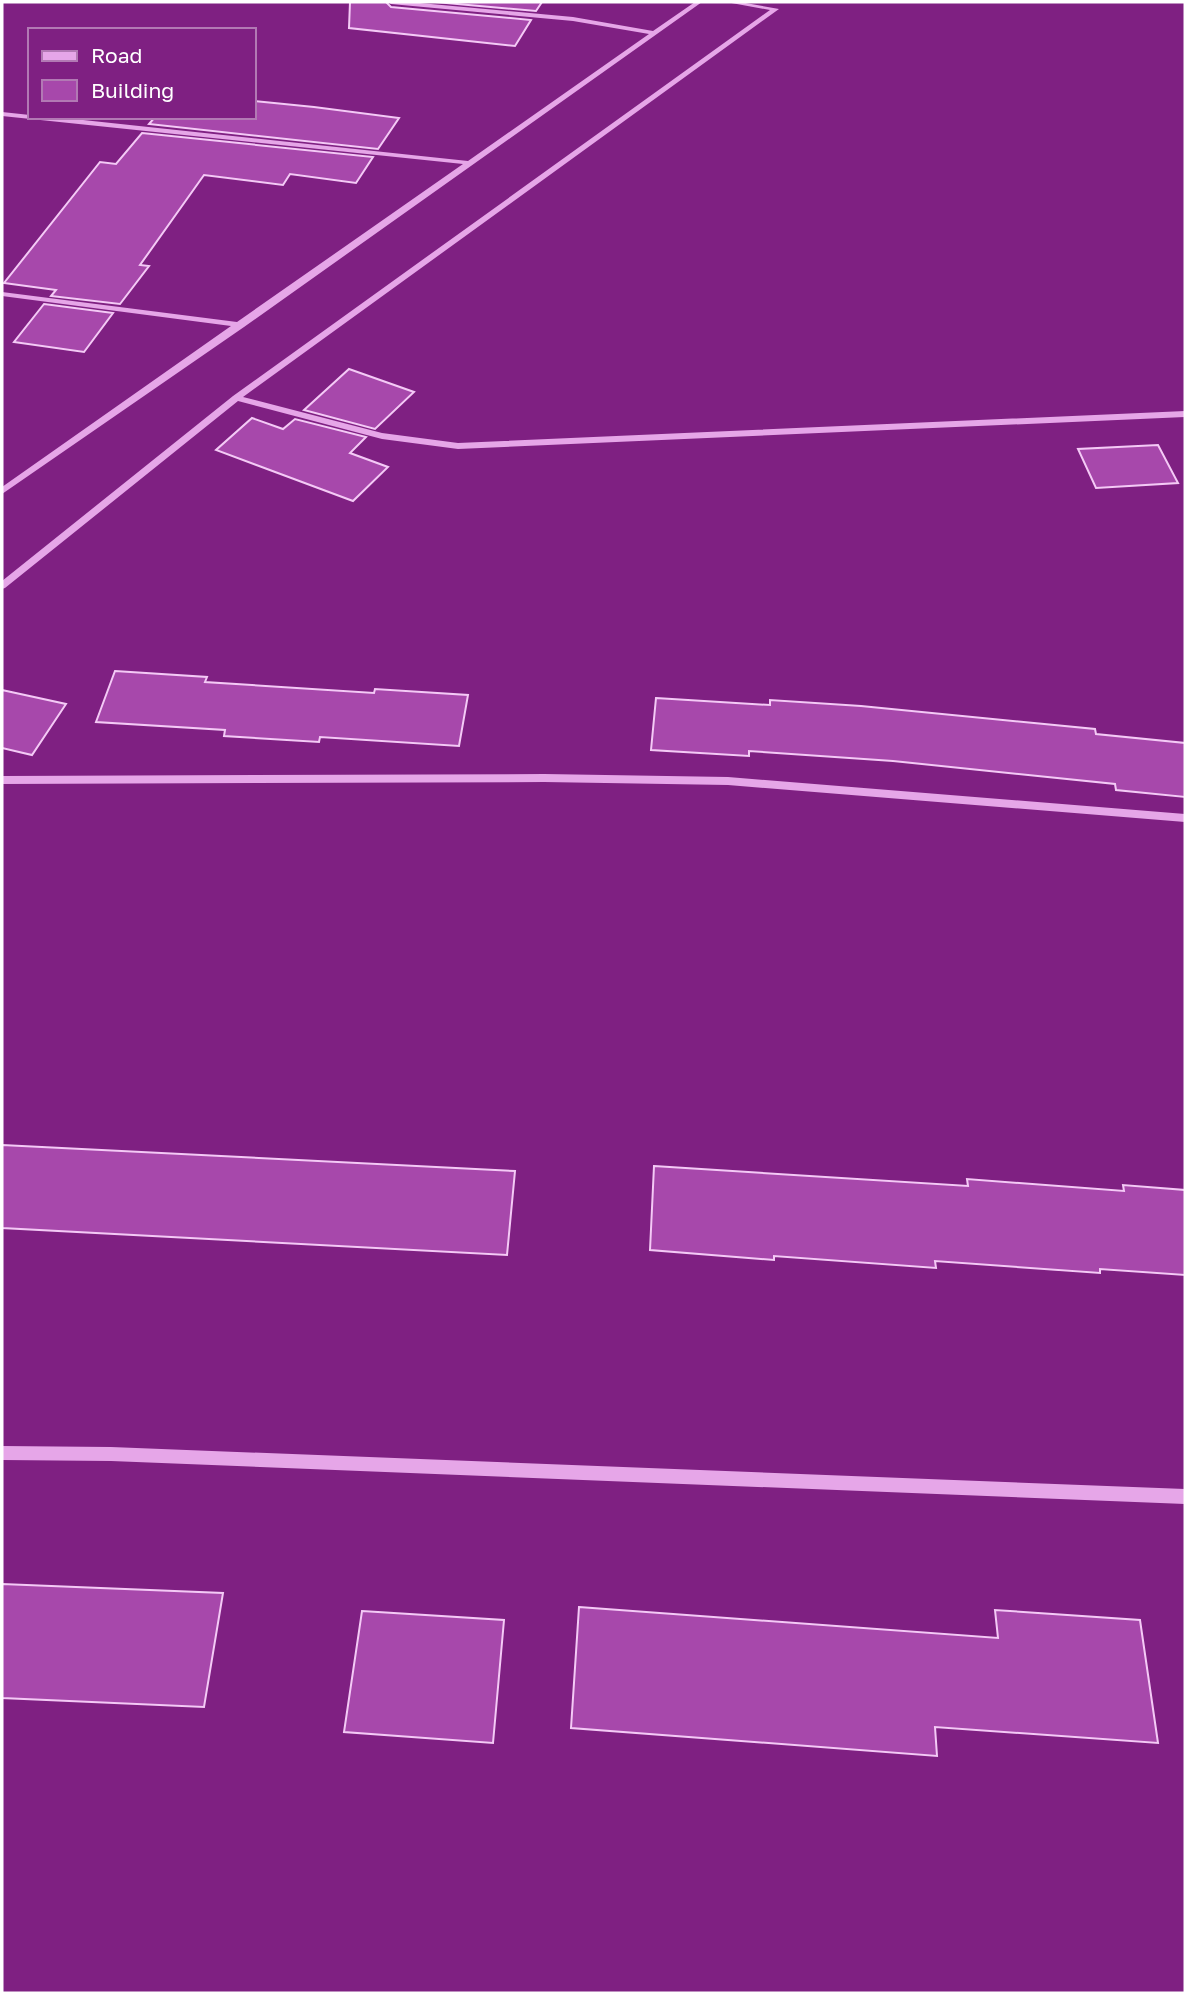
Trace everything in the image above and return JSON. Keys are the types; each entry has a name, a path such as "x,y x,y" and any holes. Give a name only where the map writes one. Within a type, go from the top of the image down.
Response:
{"street":[{"path":"391,2 573,19 654,33"},
{"path":"2,491 699,2"},
{"path":"2,586 236,398 776,9 729,2"},
{"path":"2,114 28,117"},
{"path":"50,119 471,163"},
{"path":"2,294 241,325"},
{"path":"236,398 382,436 458,446 1185,414"},
{"path":"2,780 544,778 728,781 1185,818"},
{"path":"2,1453 111,1454 1185,1496"}],"building":[{"path":"350,2 386,2 391,7 531,20 515,46 349,28"},
{"path":"435,2 542,2 536,11"},
{"path":"256,101 399,118 378,149 149,124 153,119 256,119"},
{"path":"142,133 373,157 356,183 290,174 283,185 204,175 140,265 149,266 120,304 51,296 56,290 4,283 100,162 116,164"},
{"path":"44,304 113,313 84,352 14,342"},
{"path":"349,369 414,392 375,429 304,410"},
{"path":"252,418 283,429 295,419 366,437 350,453 388,467 353,501 216,450"},
{"path":"1158,445 1178,483 1096,488 1078,449"},
{"path":"115,671 207,677 205,682 374,693 375,689 468,695 459,746 320,737 319,742 224,736 225,730 96,722"},
{"path":"2,690 66,704 32,755 2,748"},
{"path":"656,698 770,705 770,700 861,706 1095,729 1096,734 1185,743 1185,797 1116,790 1115,784 893,761 749,751 749,756 651,750"},
{"path":"2,1145 515,1171 507,1255 2,1228"},
{"path":"654,1166 968,1186 967,1179 1124,1191 1123,1185 1185,1190 1185,1275 1100,1269 1100,1273 935,1261 936,1268 774,1256 774,1260 650,1250"},
{"path":"2,1584 223,1593 204,1707 2,1698"},
{"path":"579,1607 998,1638 995,1610 1140,1620 1158,1743 935,1727 937,1756 571,1728"},
{"path":"362,1611 504,1620 493,1743 344,1732"}]}
